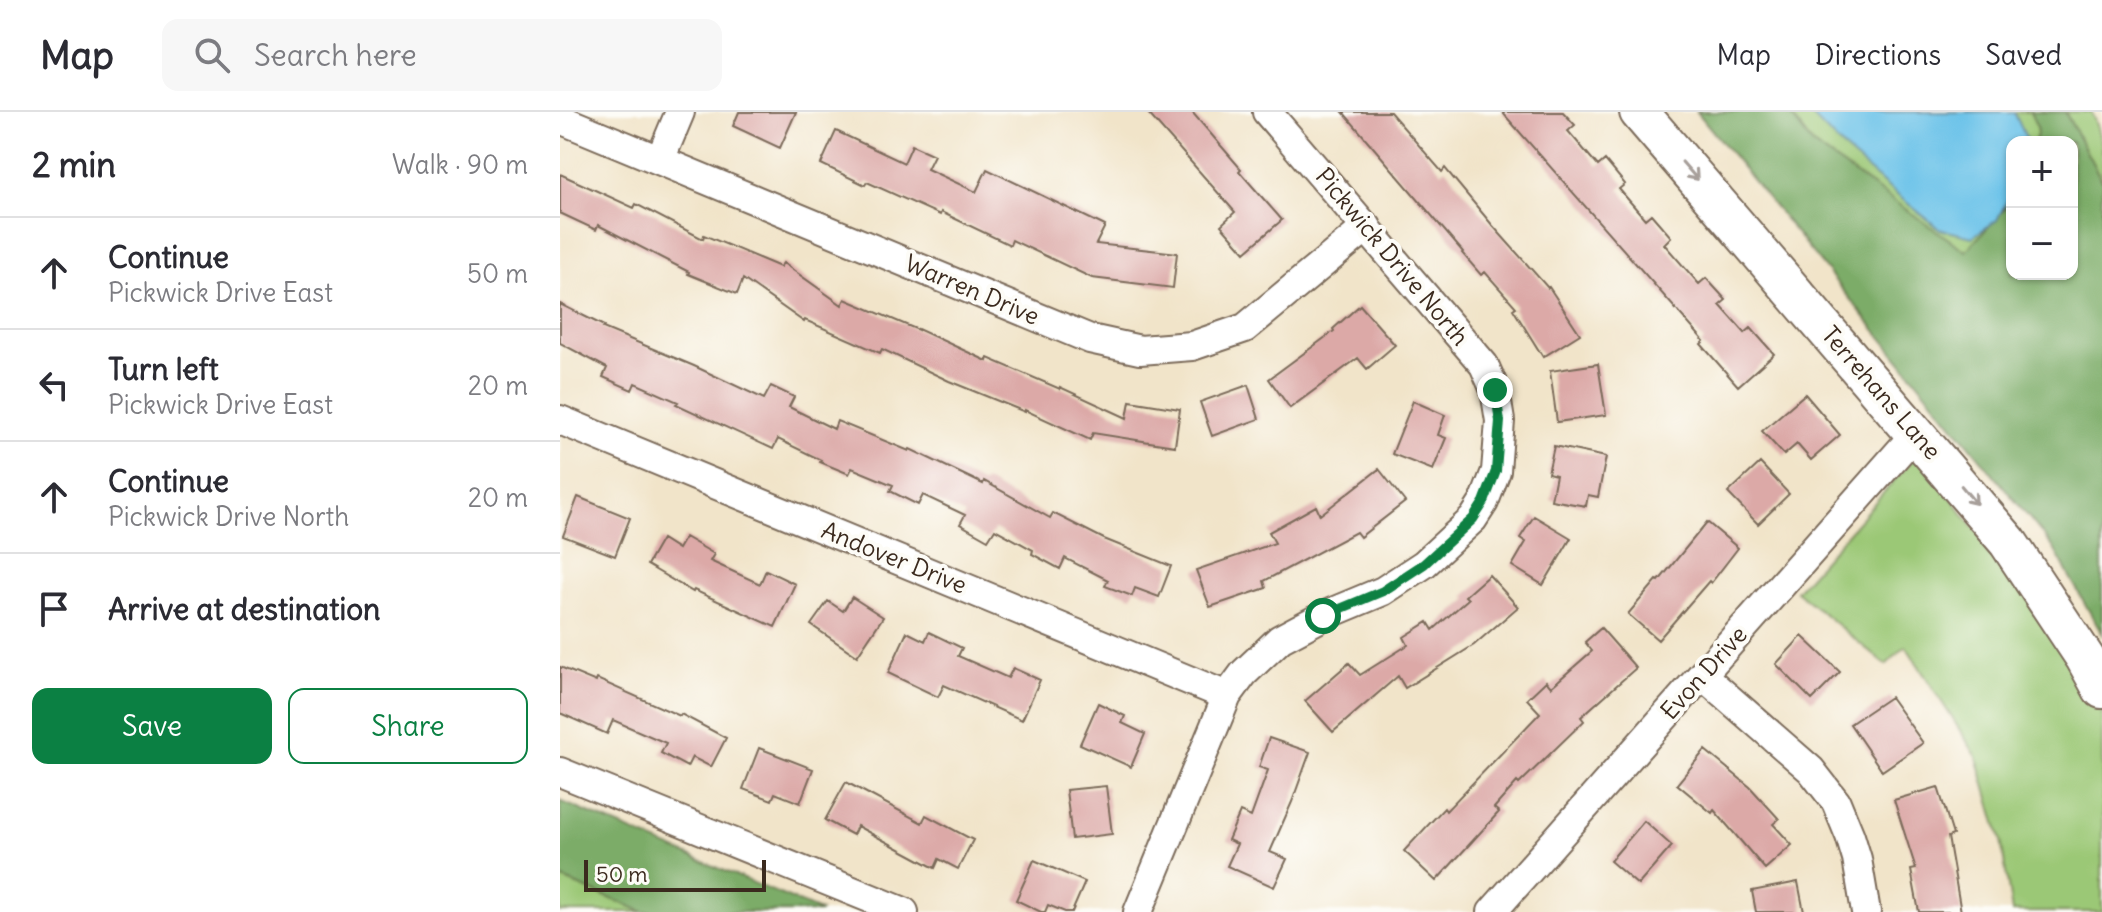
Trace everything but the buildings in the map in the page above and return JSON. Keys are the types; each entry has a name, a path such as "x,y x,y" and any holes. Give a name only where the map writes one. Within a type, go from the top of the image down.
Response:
{"main road":[{"name":"Terrehans Lane","path":"1639,112 2008,542 2102,689"}],"street":[{"path":"660,160 680,112"},
{"name":"Pickwick Drive North","path":"1138,912 1227,696 1244,673 1280,639 1323,616 1383,591 1424,564 1473,519 1484,502 1496,471 1500,421 1495,390 1484,365 1267,112"},
{"name":"Warren Drive","path":"560,119 1090,339 1140,350 1192,346 1245,328 1367,227"},
{"name":"Andover Drive","path":"560,420 1227,696"},
{"name":"Evon Drive","path":"1492,912 1916,433"},
{"path":"1702,675 1811,770 1836,802 1857,859 1866,912"},
{"path":"560,772 904,912"}],"green space":[{"path":"1697,112 1788,112 1813,145 1966,251 2006,208 2006,280 2078,280 2078,136 2102,181 2102,634 2053,547"},
{"path":"1788,112 2030,112 2038,129 2036,136 2006,136 2006,208 1966,252 1813,145"},
{"path":"2030,112 2065,112 2078,136 2036,136 2038,129"},
{"path":"2065,112 2091,112 2099,137 2102,181 2078,136"},
{"path":"1918,454 2077,663 2102,711 2102,912 2012,912 2001,840 1977,757 1906,646 1886,665 1796,591"},
{"path":"560,801 822,912 644,912 560,878"},
{"path":"560,878 644,912 560,912"}],"water":[{"path":"1808,112 2014,112 2025,136 2006,136 2006,203 1997,220 1972,237 1940,229 1843,148"}],"route":[{"path":"1323,616 1383,591 1424,564 1473,519 1484,502 1496,471 1500,421 1495,390"}]}
